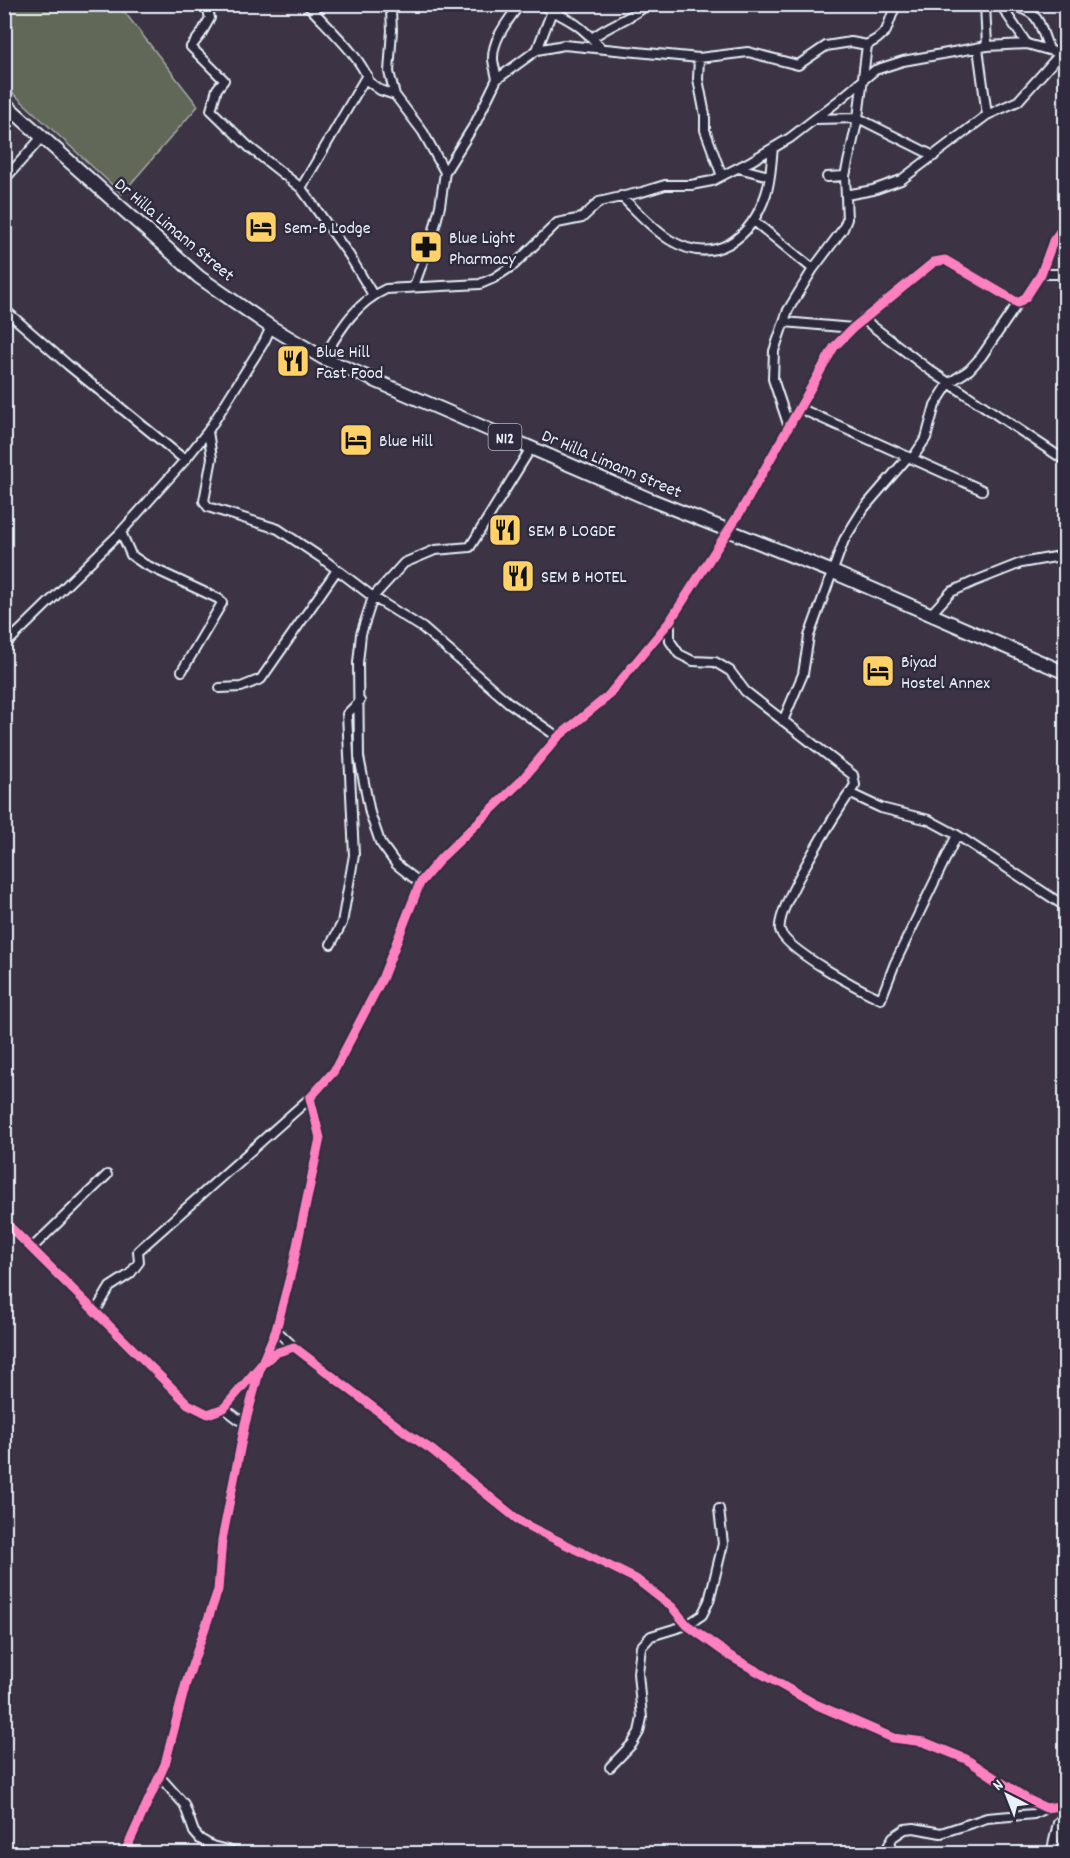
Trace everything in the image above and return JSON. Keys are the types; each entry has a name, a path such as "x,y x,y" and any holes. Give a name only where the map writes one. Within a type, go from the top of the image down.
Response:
{"highway":[{"name":"Dr Hilla Limann Street","path":"4,103 199,277 271,327 323,358 649,499 833,572 1065,673"}],"street":[{"path":"204,4 210,18 191,46 224,80 217,89 211,110 249,147 301,188 349,255 373,295"},
{"path":"307,4 351,51 369,82 380,90 395,95"},
{"path":"393,4 389,72 395,95 423,132 445,172"},
{"path":"497,79 493,61 496,43 504,26 520,4"},
{"path":"539,4 552,8 568,18 600,47"},
{"path":"592,38 637,14 648,4"},
{"path":"414,286 434,234 445,172 476,122 497,79 537,50 564,45 699,58 748,52 798,64 826,46 851,42 867,45 877,39 886,31 896,4"},
{"path":"985,4 987,45"},
{"path":"1000,4 1027,44"},
{"path":"1007,4 1028,10 1035,15 1040,21 1049,49"},
{"path":"537,50 552,8"},
{"path":"323,358 344,322 373,295 386,289 414,286 480,284 514,265 557,223 582,218 598,202 665,185 691,185 712,181 773,148 815,119 875,70 889,65 987,45 1027,44 1063,54 1018,101 987,115 901,180 873,190 846,195"},
{"path":"789,427 774,379 774,351 788,310 813,269 843,229 847,219 845,176 858,118 867,45"},
{"path":"978,48 987,115"},
{"path":"699,58 698,78 705,115 705,130 722,176"},
{"path":"301,188 367,75"},
{"path":"815,119 858,118 934,156"},
{"path":"4,180 42,137"},
{"path":"621,196 671,241 701,252 714,251 740,237 754,221 767,192 773,148"},
{"path":"738,168 769,176"},
{"path":"827,177 845,176"},
{"path":"754,221 813,269"},
{"path":"783,722 803,674 810,636 844,540 864,508 926,438 931,412 950,383 975,363 1018,303 1026,297 1041,274 1053,241 1065,223"},
{"path":"95,1312 110,1287 130,1274 139,1263 138,1251 310,1098 334,1071 382,979 420,883 441,858 520,782 558,737 607,697 670,621 742,509 834,347 863,319 934,262 940,260 945,260 1018,303"},
{"path":"1041,274 1065,276"},
{"path":"4,309 68,365 185,460"},
{"path":"863,319 950,383 1065,461"},
{"path":"784,322 853,328"},
{"path":"4,646 121,532 185,460 208,431 271,327"},
{"path":"799,408 982,490"},
{"path":"208,431 212,458 204,501 208,507 278,529 373,597 423,628 508,702 558,737"},
{"path":"420,883 396,864 381,842 370,813 359,757 358,663 361,634 373,597 404,563 435,550 470,547 531,448"},
{"path":"121,532 131,555 144,564 219,599 222,603 183,671"},
{"path":"930,615 951,592 966,585 1021,563 1065,555"},
{"path":"220,688 241,687 261,679 337,570"},
{"path":"670,621 670,641 679,654 693,662 715,662 730,671 745,691 853,775 855,779 855,785 806,863 792,891 780,926 780,933 803,956 862,991 881,999 957,835"},
{"path":"331,944 342,923 354,855 347,714 360,701"},
{"path":"849,793 881,808 929,820 957,835 1063,905"},
{"path":"124,1854 165,1764 186,1683 218,1590 222,1540 245,1424 261,1365 276,1330 292,1269 320,1138 310,1098"},
{"path":"32,1248 107,1175"},
{"path":"4,1221 188,1404 208,1414 224,1408 261,1365 275,1353 294,1347"},
{"path":"276,1330 294,1347 432,1450 522,1523 636,1579 672,1607 687,1625 722,1651 815,1704 893,1738 924,1742 966,1759 1046,1808"},
{"path":"224,1408 245,1424"},
{"path":"610,1767 632,1744 639,1732 642,1718 638,1673 641,1647 651,1636 687,1625 702,1615 709,1601 723,1544 719,1509"},
{"path":"159,1776 184,1804 194,1832 200,1839 212,1846 242,1854"},
{"path":"884,1854 893,1837 905,1829 914,1828 941,1833 987,1818 1034,1814 1046,1808 1065,1805"},
{"path":"1051,1854 1058,1823 1065,1813"}],"green space":[{"path":"4,5 119,5 198,106 122,194 5,86"}],"cycle path":[{"path":"124,1854 165,1764 186,1683 218,1590 222,1540 245,1424 261,1365 276,1330 292,1269 320,1138 310,1098 334,1071 382,979 420,883 441,858 520,782 558,737 607,697 670,621 742,509 834,347 853,328 934,262 945,260 1018,303 1026,297 1041,274 1053,241 1066,223"},
{"path":"4,1221 188,1404 208,1414 224,1408 261,1365 275,1353 294,1347 432,1450 522,1523 636,1579 672,1607 687,1625 730,1656 815,1704 893,1738 924,1742 966,1759 1027,1799 1046,1808 1066,1805"}],"place":[{"name":"Sem-B Lodge","path":"261,227"},
{"name":"Blue Light Pharmacy","path":"426,247"},
{"name":"Blue Hill Fast Food","path":"293,361"},
{"name":"Blue Hill","path":"356,440"},
{"name":"SEM B LOGDE","path":"505,530"},
{"name":"SEM B HOTEL","path":"518,576"},
{"name":"Biyad Hostel Annex","path":"878,671"}]}
